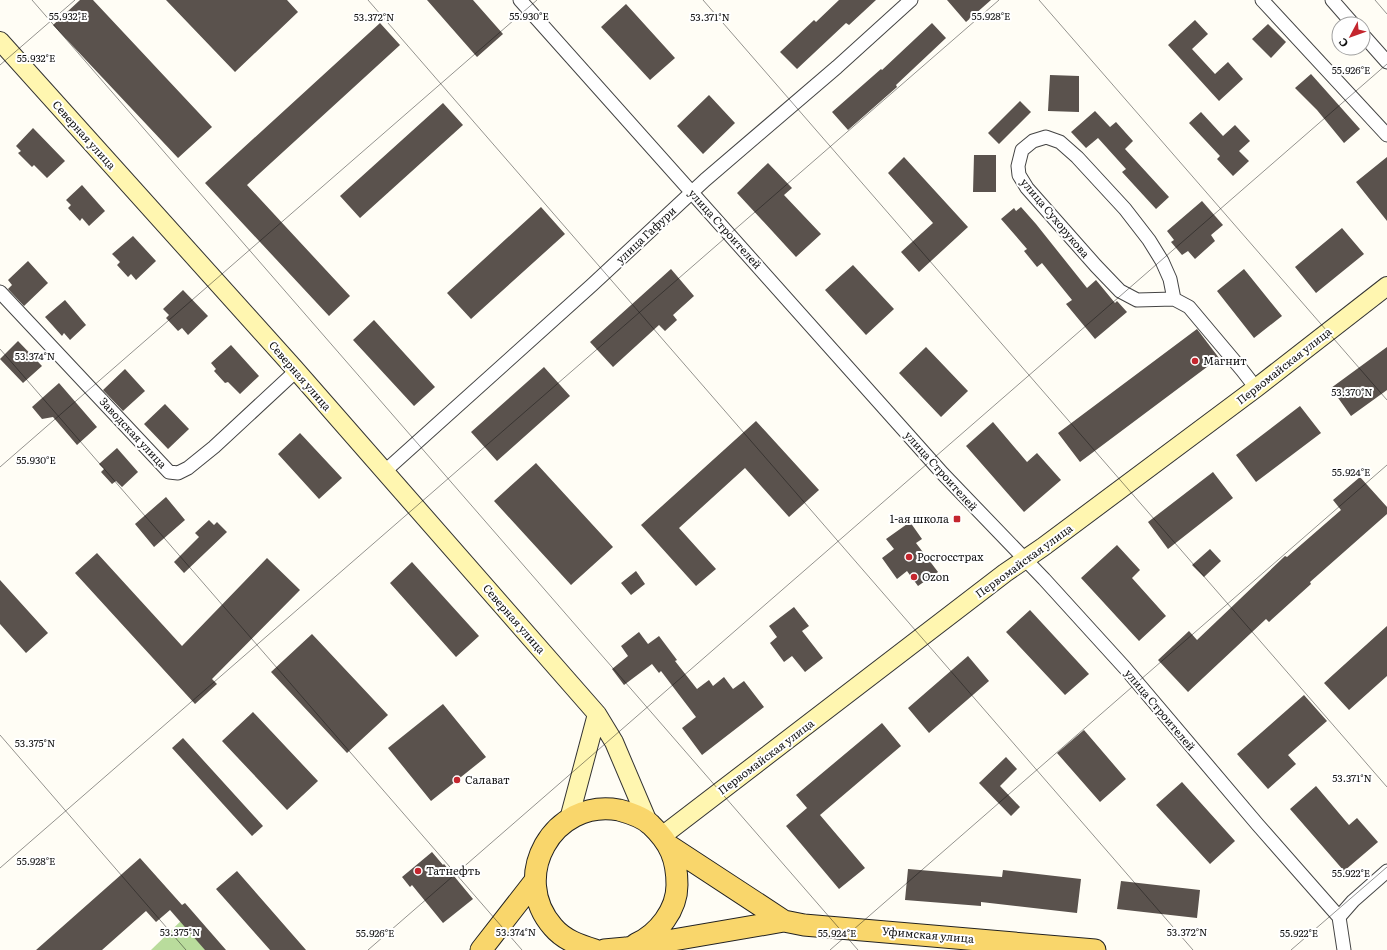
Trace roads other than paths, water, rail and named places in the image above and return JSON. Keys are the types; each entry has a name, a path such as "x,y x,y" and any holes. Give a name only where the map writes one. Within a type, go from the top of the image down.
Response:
{"main road":[{"path":"595,950 573,943 553,927 540,906 534,882 538,857 550,835 569,819 588,811 609,808 630,812 784,921"},
{"path":"626,948 645,940 661,925 672,907 677,886 676,865 660,834"},
{"path":"481,950 534,882"},
{"path":"604,950 626,948 784,921"},
{"name":"Уфимская улица","path":"784,921 1095,950"}],"street":[{"name":"улица Строителей","path":"520,0 943,474 1125,668 1258,825 1339,917"},
{"name":"улица Гафури","path":"384,472 705,180 837,67 911,0"},
{"path":"1262,0 1387,135"},
{"path":"1332,0 1346,16"},
{"name":"Северная улица","path":"0,41 296,371 597,714 614,742 660,834"},
{"path":"1371,44 1387,62"},
{"name":"улица Сухорукова","path":"1046,137 1060,142 1077,157 1125,209 1149,240 1162,261 1170,279 1174,299 1137,300 1120,291 1091,261 1027,188 1019,175 1018,166 1022,150 1033,140 1046,137"},
{"name":"Первомайская улица","path":"660,834 1256,388 1387,286"},
{"name":"Заводская улица","path":"0,292 169,472 178,473 188,468 214,447 296,371"},
{"path":"1174,299 1189,307 1256,388"},
{"path":"569,819 597,714"},
{"path":"1344,950 1339,917 1353,901 1387,871"}],"place":[{"name":"Магнит","path":"1195,361"},
{"name":"1-ая школа","path":"957,519"},
{"name":"Росгосстрах","path":"909,557"},
{"name":"Ozon","path":"914,577"},
{"name":"Салават","path":"457,780"},
{"name":"Татнефть","path":"418,871"}]}
